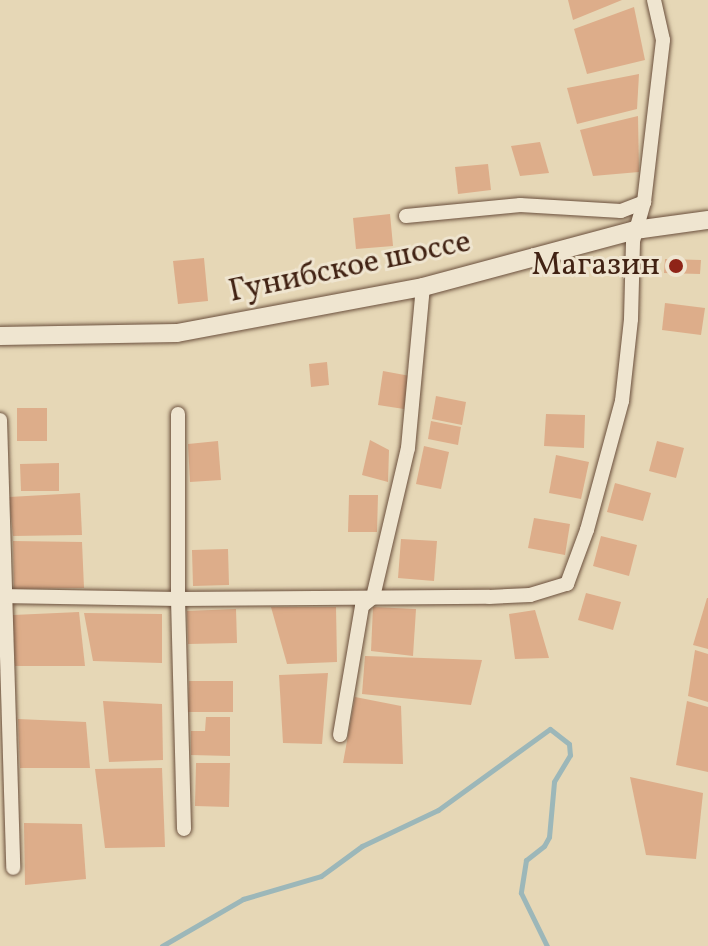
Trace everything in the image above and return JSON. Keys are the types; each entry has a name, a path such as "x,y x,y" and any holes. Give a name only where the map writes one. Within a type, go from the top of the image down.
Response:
{"main road":[{"name":"Гунибское шоссе","path":"0,336 177,333 423,287 635,230 708,220"}],"street":[{"path":"3,596 178,599 530,595 567,584 587,530 622,401 635,230 644,202 663,40 654,0"},
{"path":"406,216 520,205 621,211 644,202"},
{"path":"340,735 359,618 362,606 373,597 408,448 423,287"},
{"path":"178,414 178,599 184,829"},
{"path":"0,420 13,868"}],"building":[{"path":"568,0 622,0 573,20"},
{"path":"634,7 645,60 587,74 574,29"},
{"path":"639,74 637,109 577,124 567,88"},
{"path":"638,116 639,172 593,176 580,130"},
{"path":"540,142 549,173 520,176 511,146"},
{"path":"488,164 491,190 458,194 455,167"},
{"path":"390,214 393,246 356,249 353,218"},
{"path":"204,258 208,301 178,304 173,261"},
{"path":"665,259 701,260 700,274 664,273"},
{"path":"665,303 705,308 701,335 662,330"},
{"path":"327,362 329,385 311,387 309,364"},
{"path":"383,371 410,376 404,409 378,405"},
{"path":"436,396 466,402 462,425 432,419"},
{"path":"17,408 47,408 47,441 17,441"},
{"path":"546,414 585,415 584,448 544,446"},
{"path":"431,421 461,427 458,445 428,439"},
{"path":"370,440 389,450 388,482 362,475"},
{"path":"218,441 221,480 190,482 188,444"},
{"path":"657,441 684,448 676,478 649,471"},
{"path":"424,446 449,452 441,489 416,484"},
{"path":"556,455 589,462 581,499 549,493"},
{"path":"59,463 59,491 21,491 20,464"},
{"path":"615,483 651,493 643,521 607,512"},
{"path":"80,493 82,535 13,536 9,497"},
{"path":"349,495 378,495 377,532 348,532"},
{"path":"534,518 570,524 565,555 528,548"},
{"path":"601,536 637,545 629,576 593,566"},
{"path":"401,539 437,541 434,581 398,578"},
{"path":"13,541 82,542 84,588 14,589"},
{"path":"228,549 229,585 193,586 192,550"},
{"path":"586,593 621,602 613,630 578,620"},
{"path":"708,598 708,649 693,645"},
{"path":"271,607 336,607 337,662 287,664"},
{"path":"373,607 416,609 413,656 371,651"},
{"path":"236,609 237,643 188,644 187,611"},
{"path":"535,610 549,658 515,659 509,614"},
{"path":"79,612 85,666 15,666 13,615"},
{"path":"84,613 162,614 162,663 93,661"},
{"path":"695,650 708,654 708,702 688,696"},
{"path":"365,656 482,660 471,705 362,694"},
{"path":"328,673 322,744 283,743 279,675"},
{"path":"189,681 233,681 233,712 188,712"},
{"path":"355,697 401,706 403,764 343,763"},
{"path":"103,701 162,704 163,760 109,762"},
{"path":"687,701 708,707 708,772 676,765"},
{"path":"206,717 230,717 230,756 191,755 191,731 205,731"},
{"path":"18,719 86,722 90,768 20,768"},
{"path":"196,763 230,763 229,807 195,806"},
{"path":"162,768 165,847 105,848 95,769"},
{"path":"630,777 703,793 696,859 646,855"},
{"path":"24,823 82,824 86,879 25,885"}],"waterway":[{"path":"162,946 243,899 321,876 362,846 438,810 550,729 569,744 570,755 554,782 549,837 544,846 526,860 521,893 547,946"}],"place":[{"name":"Магазин","path":"676,266"}]}
